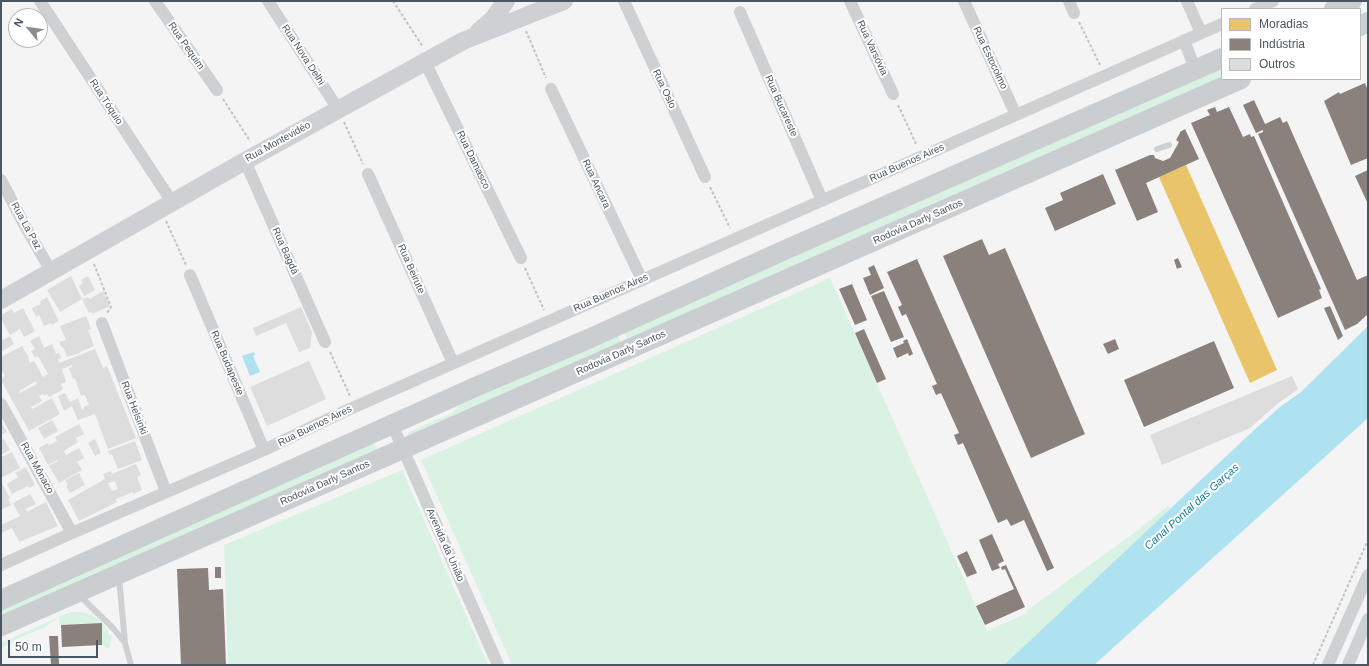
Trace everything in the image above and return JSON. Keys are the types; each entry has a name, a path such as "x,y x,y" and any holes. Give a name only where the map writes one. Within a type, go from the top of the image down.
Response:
{"main road":[{"path":"1336,8 1352,1"},
{"path":"1,600 482,384 586,340 787,249 1221,58"},
{"name":"Rodovia Darly Santos","path":"1,626 1239,80"}],"street":[{"name":"Rua Tóquio","path":"40,1 166,206"},
{"name":"Rua Pequim","path":"155,1 217,90"},
{"name":"Rua Nova Delhi","path":"268,1 338,109"},
{"path":"463,41 493,19 506,1"},
{"name":"Rua Montevidéo","path":"1,300 252,157 463,41 564,1"},
{"name":"Rua Oslo","path":"624,1 705,177"},
{"name":"Rua Varsóvia","path":"850,1 893,94"},
{"name":"Rua Estocolmo","path":"964,1 1016,115"},
{"path":"1069,1 1074,13"},
{"path":"1186,1 1201,33"},
{"path":"1257,8 1273,1"},
{"name":"Rua Bucareste","path":"740,12 822,200"},
{"name":"Rua Buenos Aires","path":"1,565 264,450 355,407 735,238 1221,24"},
{"path":"1184,40 1195,70"},
{"name":"Rua Damasco","path":"428,60 520,258"},
{"name":"Rua Ancara","path":"551,89 642,280"},
{"name":"Rua Bagdá","path":"252,157 326,342"},
{"name":"Rua Beirute","path":"368,174 453,363"},
{"name":"Rua La Paz","path":"1,180 51,271"},
{"name":"Rua Budapeste","path":"190,275 264,450"},
{"name":"Rua Helsinki","path":"102,323 166,492"},
{"name":"Rua Mônaco","path":"1,404 72,533"},
{"name":"Avenida da União","path":"392,424 498,665"},
{"path":"1328,665 1368,575"},
{"path":"1348,665 1368,619"}],"lane":[{"path":"1157,149 1169,145"},
{"path":"119,575 125,643 131,665"},
{"path":"76,592 113,628 125,643"}],"path":[{"path":"393,1 428,60"},
{"path":"1074,13 1105,75"},
{"path":"521,18 551,89"},
{"path":"217,90 252,157"},
{"path":"893,94 922,156"},
{"path":"338,109 368,174"},
{"path":"705,177 735,238"},
{"path":"166,206 190,275"},
{"path":"88,250 111,307 102,323"},
{"path":"520,258 549,321"},
{"path":"326,342 355,407"},
{"path":"1313,665 1368,540"}],"green space":[{"path":"1221,66 1221,79 628,342 623,330"},
{"path":"830,278 987,631 1027,613 1026,611 1134,533 1168,506 1171,508 1004,665 512,665 421,460"},
{"path":"617,333 622,345 407,438 408,433 411,431 452,413 463,401"},
{"path":"372,442 377,449 1,616 1,605"},
{"path":"402,470 488,665 228,665 224,545"},
{"path":"71,612 89,614 99,620 110,636 112,635 109,649 102,645 101,623 59,625 59,617 44,628 18,638 1,649 1,643 65,614"}],"water":[{"name":"Canal Pontal das Garças","path":"1368,326 1368,418 1094,665 1004,665 1253,431 1280,407 1301,392"},
{"path":"254,352 255,355 253,356 260,372 250,376 242,356"}],"building: Moradias":[{"path":"1186,165 1277,370 1250,383 1159,177"}],"building: Indústria":[{"path":"1365,83 1368,91 1368,158 1351,165 1324,101 1339,92 1340,94"},
{"path":"1254,100 1265,124 1280,117 1283,123 1287,121 1357,280 1368,275 1368,314 1357,324 1345,330 1258,134 1263,132 1263,130 1256,133 1243,105"},
{"path":"1215,107 1217,112 1229,107 1243,137 1250,134 1251,137 1254,136 1321,289 1319,290 1322,298 1278,318 1191,123 1210,115 1207,110"},
{"path":"1185,129 1199,159 1146,183 1158,212 1137,221 1115,170 1150,155 1154,155 1155,158 1163,161 1170,158 1179,142 1176,140 1180,132"},
{"path":"1368,170 1368,204 1355,176"},
{"path":"1103,174 1116,204 1055,231 1045,208 1063,200 1060,193"},
{"path":"982,239 989,255 1005,248 1085,434 1031,458 943,256"},
{"path":"1178,258 1182,267 1177,269 1174,260"},
{"path":"917,259 1054,568 1047,571 1024,520 1011,526 1007,519 998,523 963,443 958,445 954,435 959,433 941,393 936,395 932,386 937,384 906,314 902,316 898,307 902,305 887,272"},
{"path":"874,265 884,288 870,295 863,278 871,275 868,268"},
{"path":"852,284 867,320 855,325 839,289"},
{"path":"884,291 904,337 891,342 871,296"},
{"path":"1330,306 1343,336 1338,340 1324,308"},
{"path":"864,329 886,379 877,383 855,333"},
{"path":"907,339 913,354 909,356 908,353 897,358 893,348 904,343 903,341"},
{"path":"1115,339 1119,349 1108,354 1103,344"},
{"path":"1214,341 1234,388 1144,427 1124,380"},
{"path":"992,534 1004,561 998,564 1000,568 992,571 979,540"},
{"path":"967,551 977,573 967,577 957,556"},
{"path":"1006,565 1025,607 985,625 976,606 1014,589 1005,569 1002,570 1001,567"},
{"path":"215,567 221,567 221,578 215,578"},
{"path":"208,568 209,590 223,589 226,665 181,665 177,569"},
{"path":"102,623 102,645 62,647 61,625"},
{"path":"49,636 58,636 59,665 51,665"}],"building: Outros":[{"path":"71,276 82,299 60,312 47,290"},
{"path":"88,276 95,290 84,296 79,286 83,283 81,280"},
{"path":"103,291 110,306 92,314 92,312 89,313 82,299 88,297 90,299"},
{"path":"47,297 59,321 51,325 51,323 44,326 39,315 36,317 32,308 41,304 40,301"},
{"path":"301,307 312,332 310,348 299,352 286,323 256,336 253,328"},
{"path":"23,308 35,331 24,337 20,329 10,335 1,319 1,315 12,309 14,313"},
{"path":"86,316 91,329 88,330 94,346 80,353 67,357 59,342 66,340 60,326"},
{"path":"10,336 14,344 1,352 1,337 3,340"},
{"path":"39,336 44,348 52,344 56,354 59,352 61,358 58,359 59,363 95,349 103,368 107,366 136,438 108,449 95,414 78,420 72,406 64,411 58,396 65,393 70,402 78,398 82,410 84,407 89,405 85,395 81,396 75,378 73,379 69,368 72,367 72,365 62,369 66,382 61,384 63,389 49,397 47,394 44,396 43,394 39,396 42,401 31,407 32,409 52,398 60,414 29,431 1,380 5,376 1,369 1,357 22,346 29,358 30,363 34,361 43,377 48,374 38,356 35,358 31,351 35,349 30,341","holes":["36,381 37,384 20,393 19,391"]},
{"path":"309,361 326,399 267,426 250,387"},
{"path":"1292,376 1298,389 1277,404 1250,428 1162,465 1150,435"},
{"path":"52,420 58,431 44,439 38,428"},
{"path":"1,421 7,432 1,435"},
{"path":"79,424 84,434 76,438 78,442 64,451 66,455 79,448 84,458 77,462 82,470 59,483 49,466 58,461 57,460 48,465 39,448 48,443 49,445 57,441 55,437"},
{"path":"4,439 10,450 1,455 1,440"},
{"path":"95,439 101,453 95,456 88,443"},
{"path":"135,441 142,460 118,469 112,454 110,455 108,451"},
{"path":"12,452 20,468 1,478 1,457"},
{"path":"136,464 141,475 137,477 142,490 116,499 117,502 79,521 68,500 105,479 103,474 111,471 112,474","holes":["115,481 118,489 112,491 108,483"]},
{"path":"26,467 35,485 29,488 28,486 12,494 7,484 18,477 15,473"},
{"path":"79,473 85,485 70,493 66,486 68,485 65,480"},
{"path":"1,482 10,498 8,499 11,505 1,510"},
{"path":"30,494 36,504 26,509 27,512 46,502 58,526 19,542 12,528 1,533 1,525 20,516 13,503"}]}
